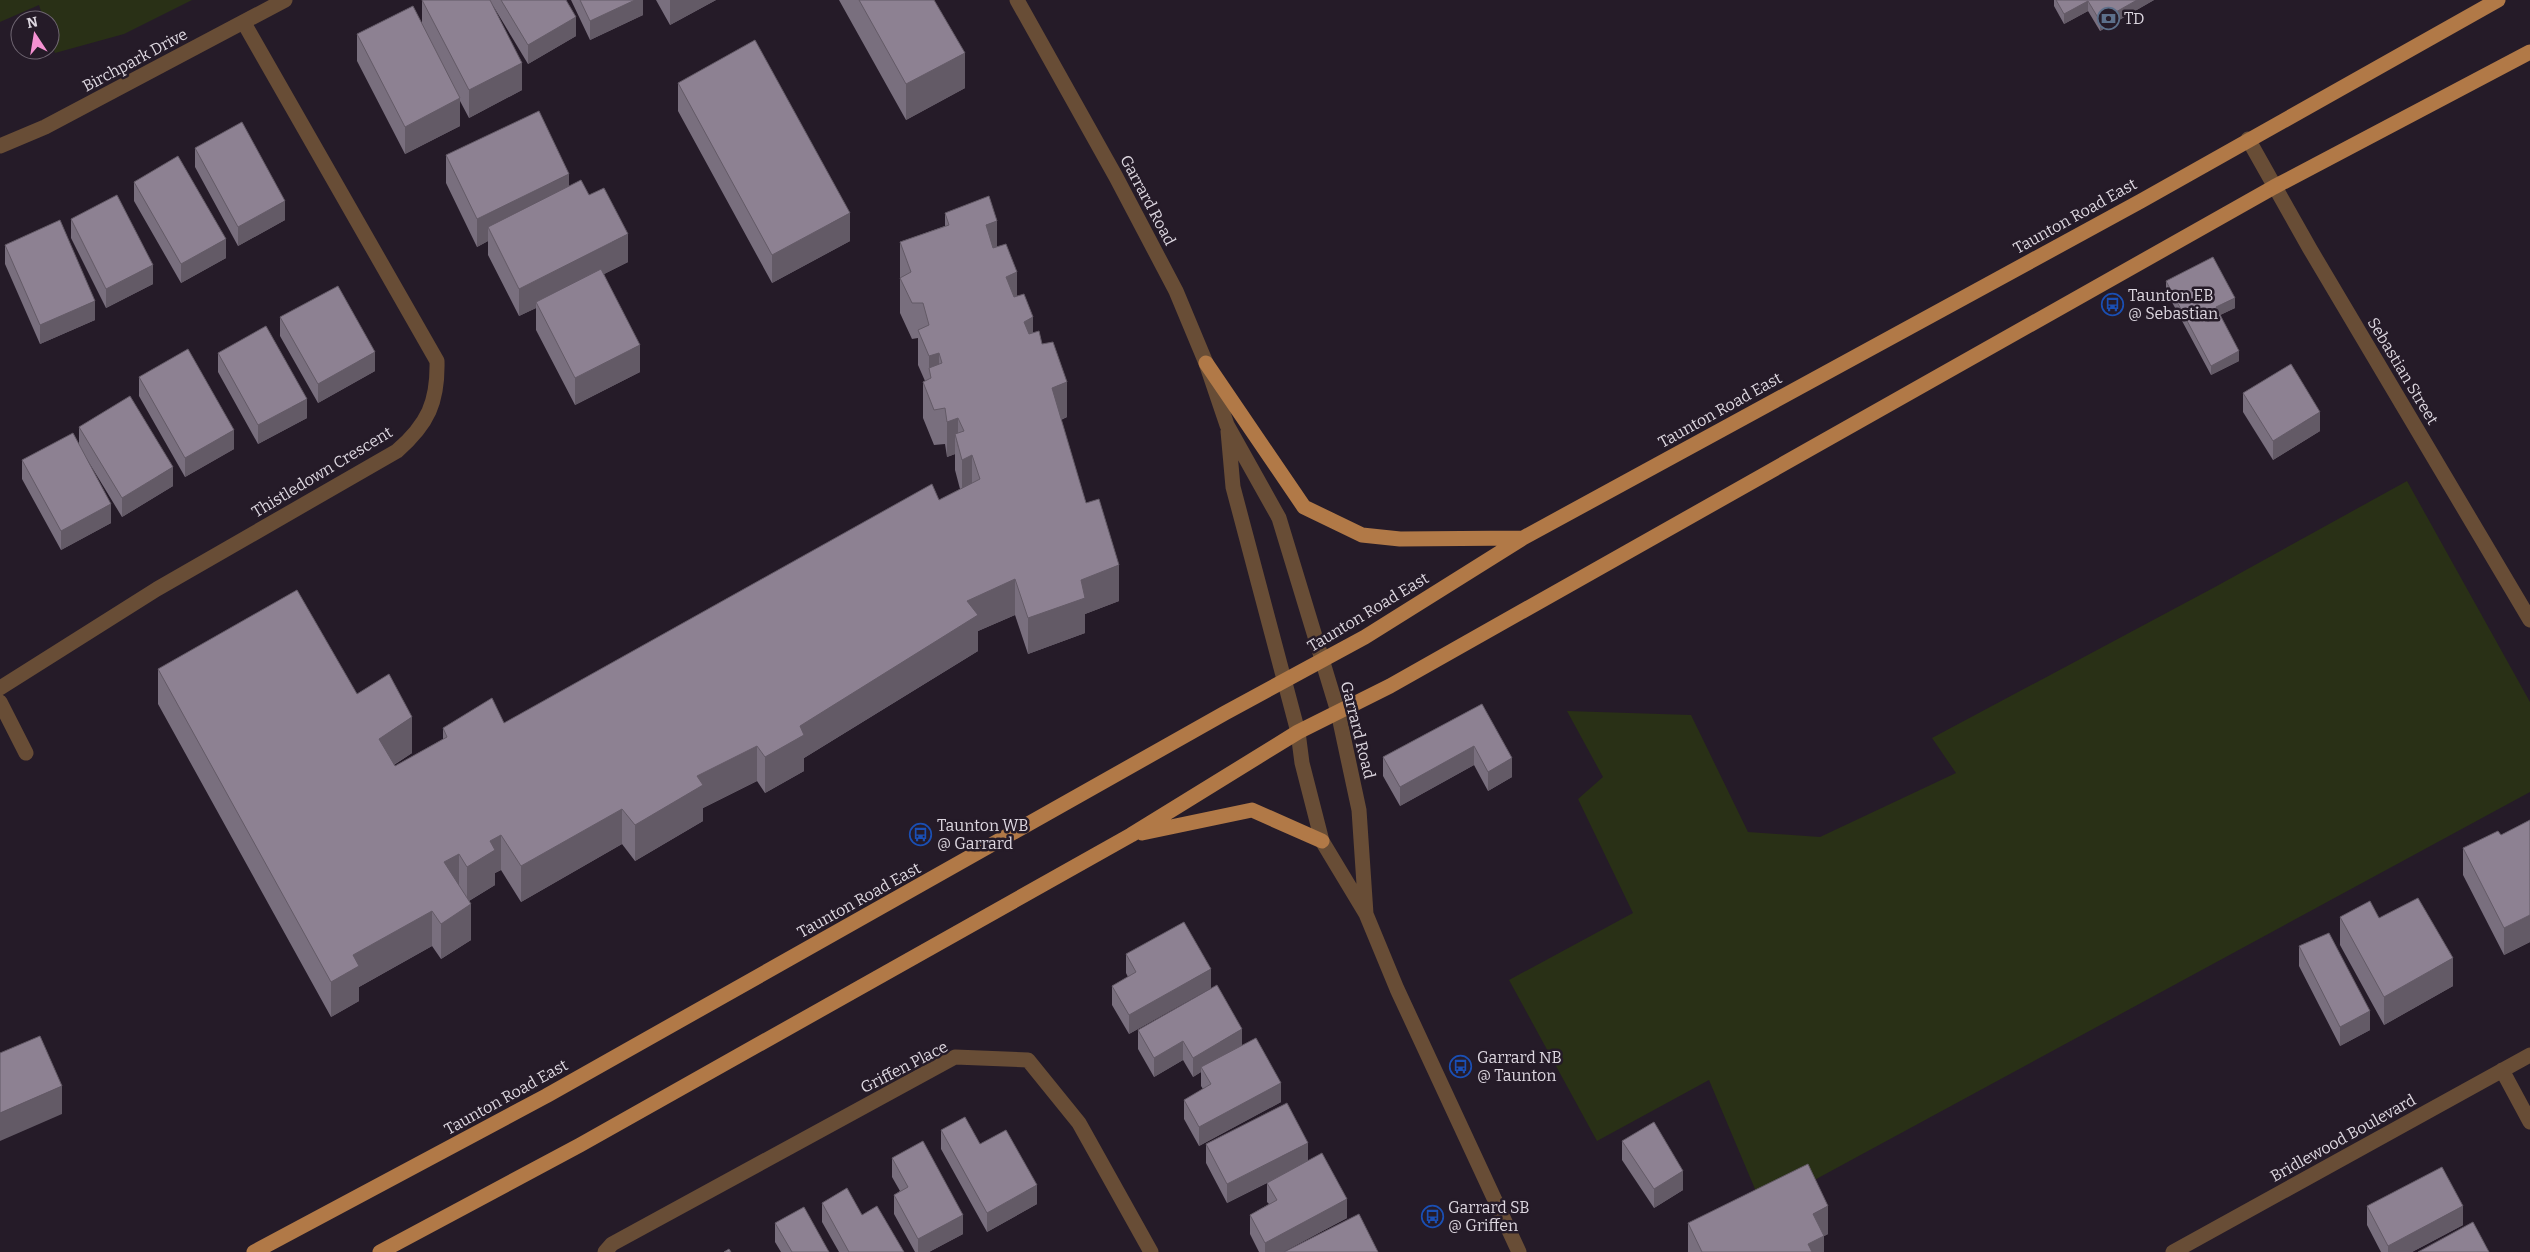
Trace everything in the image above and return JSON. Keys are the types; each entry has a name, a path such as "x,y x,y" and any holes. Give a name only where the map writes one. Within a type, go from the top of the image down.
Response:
{"main road":[{"name":"Taunton Road East","path":"254,1252 546,1096 1283,681 1321,662 1523,538 2132,206 2498,0"},
{"path":"380,1252 580,1145 1131,835 1298,732 1407,676 2274,187 2530,52"},
{"path":"1206,363 1304,507 1362,535 1400,539 1523,538"},
{"path":"1131,835 1252,810 1322,840"}],"street":[{"name":"Birchpark Drive","path":"0,146 46,127 284,0"},
{"name":"Garrard Road","path":"1018,0 1116,177 1176,291 1206,363 1227,425 1280,518 1321,662 1338,712 1359,810 1366,914"},
{"name":"Thistledown Crescent","path":"0,688 157,589 397,451 416,434 430,413 438,386 437,361 244,23"},
{"name":"Sebastian Street","path":"2248,139 2274,187 2530,620"},
{"name":"Garrard Road","path":"1227,425 1233,487 1298,732 1302,763 1322,840 1366,914 1397,989 1519,1252"},
{"path":"0,702 26,753"},
{"name":"Bridlewood Boulevard","path":"2173,1252 2530,1055"},
{"name":"Griffen Place","path":"605,1252 612,1244 955,1057 1028,1060 1079,1123 1151,1252"},
{"path":"2502,1070 2530,1122"}],"green space":[{"path":"0,0 192,0 124,34 60,52 60,10 41,10 39,5 28,10 10,10 10,18 0,22"},
{"path":"2407,481 2530,702 2530,792 1763,1208 1709,1080 1597,1141 1509,980 1633,913 1578,799 1603,777 1567,711 1691,715 1748,832 1820,837 1956,773 1932,738 2215,587"}],"building":[{"path":"422,0 490,0 522,63 469,90"},
{"path":"501,0 566,0 576,17 528,45"},
{"path":"580,0 635,0 590,21"},
{"path":"859,0 934,0 965,53 906,84"},
{"path":"2056,0 2137,0 2100,21 2088,1 2064,14"},
{"path":"413,6 460,98 405,127 357,34"},
{"path":"755,40 850,213 772,255 678,83"},
{"path":"539,111 569,174 477,219 446,155"},
{"path":"242,122 285,201 238,227 195,148"},
{"path":"178,156 226,239 181,264 134,182"},
{"path":"581,180 589,195 604,188 628,234 519,289 488,227"},
{"path":"117,195 153,265 106,289 71,219"},
{"path":"989,196 997,221 986,225 993,248 1006,244 1017,272 1006,277 1014,297 1024,294 1033,317 1024,322 1029,334 1039,331 1042,344 1053,342 1067,382 1052,388 1086,503 1099,499 1119,565 1081,580 1085,598 1028,618 1015,579 967,601 978,615 800,726 804,735 765,757 757,746 697,776 703,785 635,825 622,809 521,866 501,835 490,841 495,850 467,867 459,854 444,862 471,904 441,924 432,911 353,955 359,966 331,982 158,669 297,590 357,694 389,674 412,717 379,739 395,766 447,737 443,728 492,698 504,723 932,484 939,500 980,479 972,455 962,460 955,434 964,431 958,418 947,422 945,408 934,410 923,382 931,378 929,368 942,363 939,353 929,356 918,330 929,325 923,303 912,303 900,278 911,272 900,242 949,225 945,213"},
{"path":"60,220 95,301 40,325 5,245"},
{"path":"2213,257 2235,298 2216,307 2239,351 2211,366 2166,281"},
{"path":"601,269 640,345 575,378 536,302"},
{"path":"338,286 375,352 318,384 280,317"},
{"path":"266,326 307,399 258,425 218,353"},
{"path":"188,349 234,430 185,458 139,377"},
{"path":"2291,364 2320,412 2273,441 2243,393"},
{"path":"130,396 173,467 122,498 79,427"},
{"path":"73,433 111,504 61,531 22,460"},
{"path":"1482,704 1512,758 1488,772 1474,746 1400,787 1383,757"},
{"path":"2530,820 2530,915 2504,928 2463,848 2498,831 2501,835"},
{"path":"2418,898 2453,958 2384,997 2340,917 2370,901 2379,918"},
{"path":"1184,922 1211,969 1129,1015 1112,986 1136,972 1126,954"},
{"path":"2329,933 2370,1011 2340,1027 2299,946"},
{"path":"1217,985 1242,1029 1193,1058 1183,1041 1154,1058 1138,1030"},
{"path":"40,1036 62,1086 0,1113 0,1053"},
{"path":"1256,1038 1281,1083 1199,1127 1184,1100 1211,1084 1201,1067"},
{"path":"1287,1103 1308,1143 1227,1184 1206,1144"},
{"path":"965,1117 980,1144 1006,1130 1037,1185 987,1213 941,1130"},
{"path":"1654,1122 1683,1171 1654,1189 1622,1141"},
{"path":"923,1141 963,1215 918,1239 894,1195 908,1187 892,1158"},
{"path":"1322,1153 1347,1199 1265,1243 1250,1215 1277,1200 1267,1183"},
{"path":"1808,1164 1828,1206 1813,1214 1824,1236 1808,1244 1812,1252 1702,1252 1688,1223"},
{"path":"2442,1167 2463,1206 2388,1246 2367,1206"},
{"path":"847,1188 862,1215 877,1206 904,1252 849,1252 822,1203"},
{"path":"804,1207 829,1252 792,1252 775,1223"},
{"path":"1359,1214 1378,1252 1284,1252"},
{"path":"2473,1222 2489,1252 2418,1252"}],"place":[{"name":"TD","path":"2108,18"},
{"name":"Taunton EB @ Sebastian","path":"2112,304"},
{"name":"Taunton WB @ Garrard","path":"921,834"},
{"name":"Garrard NB @ Taunton","path":"1461,1066"},
{"name":"Garrard SB @ Griffen","path":"1432,1216"}]}
